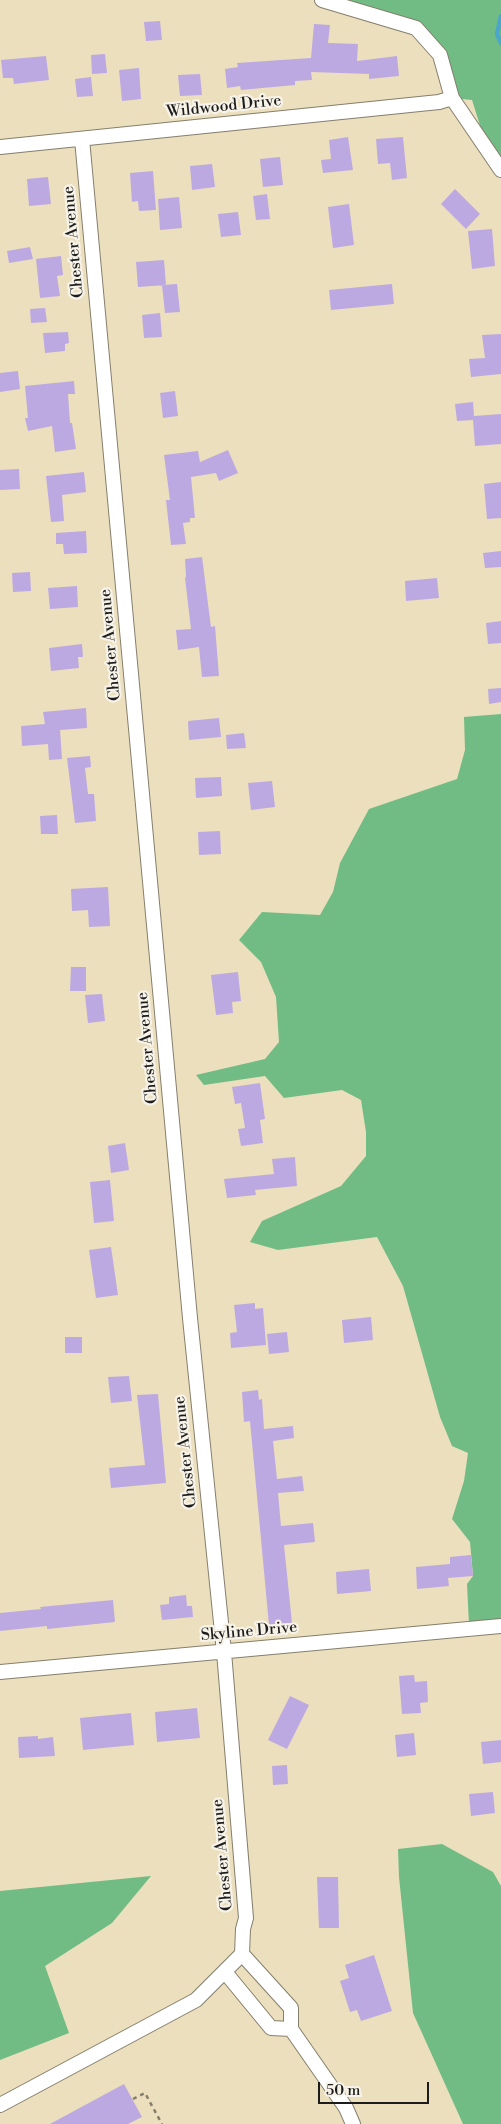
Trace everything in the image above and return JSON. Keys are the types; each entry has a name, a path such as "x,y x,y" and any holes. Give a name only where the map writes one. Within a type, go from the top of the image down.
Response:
{"street":[{"path":"322,0 416,28 440,55 452,98 501,170"},
{"name":"Wildwood Drive","path":"0,147 431,103 452,98"},
{"name":"Chester Avenue","path":"82,139 190,1318 224,1652 246,1918 242,1954"},
{"name":"Skyline Drive","path":"0,1672 501,1626"},
{"path":"0,2105 196,2000 242,1954 291,2008 290,2029 346,2108 353,2124"},
{"path":"225,1972 271,2028 290,2029"}],"path":[{"path":"133,2099 145,2092 162,2124"}],"green space":[{"path":"322,0 501,0 501,157 483,135 472,100 452,98 440,55 416,28"},
{"path":"501,714 501,1621 469,1625 467,1584 473,1576 470,1542 452,1519 464,1481 468,1453 452,1446 440,1417 403,1286 377,1237 278,1250 250,1242 262,1221 341,1186 366,1156 366,1132 361,1100 342,1090 284,1098 265,1076 204,1085 196,1075 265,1059 279,1042 276,997 261,962 239,940 262,912 320,915 333,892 340,863 369,809 457,779 465,750 464,717"},
{"path":"442,1844 493,1872 501,1886 501,2124 463,2124 413,2013 399,1877 398,1849"},
{"path":"151,1876 112,1923 45,1966 69,2033 0,2060 0,1891"}],"building":[{"path":"160,21 162,40 146,41 144,22"},
{"path":"314,24 330,25 328,43 358,44 357,61 397,56 399,76 369,79 369,74 311,72 312,80 295,81 295,85 241,90 240,86 227,88 225,69 238,67 237,63 311,58"},
{"path":"105,54 107,73 92,74 91,55"},
{"path":"46,56 49,80 14,84 13,78 3,78 1,60"},
{"path":"139,68 141,99 122,101 119,70"},
{"path":"200,74 202,95 180,96 178,75"},
{"path":"91,77 93,96 77,97 75,79"},
{"path":"348,137 353,170 323,173 321,160 331,159 329,140"},
{"path":"403,137 407,178 392,180 390,163 378,164 376,139"},
{"path":"280,157 283,185 263,187 260,159"},
{"path":"212,164 215,187 192,190 190,166"},
{"path":"153,171 156,210 139,211 138,201 132,202 130,173"},
{"path":"48,177 51,204 29,206 27,179"},
{"path":"455,189 480,214 466,229 441,204"},
{"path":"267,194 270,219 256,220 253,196"},
{"path":"179,197 182,228 160,230 158,199"},
{"path":"349,204 354,245 333,248 328,207"},
{"path":"238,212 241,235 221,237 218,214"},
{"path":"492,229 495,266 472,269 468,231"},
{"path":"30,247 33,259 9,263 7,251"},
{"path":"61,256 63,275 57,276 60,296 40,298 36,259"},
{"path":"164,260 166,285 138,287 136,262"},
{"path":"177,284 180,312 165,313 162,285"},
{"path":"392,284 394,304 331,310 329,290"},
{"path":"45,308 47,322 31,323 30,309"},
{"path":"160,313 162,337 144,338 142,315"},
{"path":"68,332 69,343 65,344 65,351 45,353 43,333"},
{"path":"501,334 501,374 471,377 469,359 485,358 482,335"},
{"path":"18,371 20,389 0,392 0,373"},
{"path":"74,381 75,394 68,394 70,423 72,423 76,449 55,452 52,426 28,431 25,418 28,418 25,386"},
{"path":"175,391 178,416 163,418 160,393"},
{"path":"473,402 474,416 501,414 501,444 475,446 473,420 457,421 455,404"},
{"path":"228,450 238,473 219,481 216,473 191,477 195,518 190,518 190,522 183,523 186,544 171,545 166,500 170,500 164,455 198,451 200,462"},
{"path":"19,469 20,489 0,490 0,470"},
{"path":"84,472 86,492 62,495 64,521 51,522 46,476"},
{"path":"501,482 501,518 487,519 484,484"},
{"path":"86,531 87,553 64,554 63,544 56,544 56,533"},
{"path":"501,551 501,567 485,568 483,553"},
{"path":"202,557 211,627 215,626 219,676 202,677 199,647 178,650 176,630 191,629 185,578 185,559"},
{"path":"30,572 31,591 13,592 12,573"},
{"path":"437,578 439,598 406,601 405,581"},
{"path":"77,586 78,607 50,609 48,588"},
{"path":"501,621 501,643 488,644 486,623"},
{"path":"82,644 83,657 78,657 79,668 51,671 49,648"},
{"path":"501,688 501,702 489,704 488,689"},
{"path":"86,708 87,728 60,730 62,759 49,760 48,744 22,746 21,726 45,724 43,712"},
{"path":"219,718 221,737 189,740 188,721"},
{"path":"244,733 246,748 227,749 226,735"},
{"path":"90,756 91,767 85,768 88,794 94,794 96,821 75,823 67,758"},
{"path":"221,777 222,796 196,798 195,778"},
{"path":"272,781 275,807 251,810 248,783"},
{"path":"57,815 58,834 41,834 40,816"},
{"path":"220,831 221,854 199,855 198,832"},
{"path":"108,887 110,926 89,927 88,910 72,911 71,889"},
{"path":"71,967 86,967 86,991 70,991"},
{"path":"238,972 241,1001 232,1002 233,1013 216,1015 211,975"},
{"path":"102,994 105,1021 88,1023 85,995"},
{"path":"260,1083 265,1119 260,1120 263,1143 241,1146 238,1129 245,1128 241,1103 235,1104 232,1087"},
{"path":"125,1143 129,1170 111,1173 108,1146"},
{"path":"295,1157 297,1186 255,1190 256,1195 227,1198 224,1179 274,1174 272,1159"},
{"path":"110,1180 114,1221 94,1223 90,1182"},
{"path":"111,1247 118,1295 96,1298 89,1250"},
{"path":"255,1303 255,1309 263,1308 266,1345 231,1348 230,1333 237,1332 234,1305"},
{"path":"371,1317 373,1340 344,1343 342,1320"},
{"path":"287,1332 289,1352 269,1354 267,1334"},
{"path":"65,1337 82,1337 82,1353 65,1353"},
{"path":"129,1376 132,1401 111,1403 108,1377"},
{"path":"258,1390 259,1400 262,1399 264,1429 293,1426 294,1438 273,1441 277,1479 302,1476 304,1491 278,1493 281,1526 313,1523 315,1542 284,1545 292,1623 269,1625 250,1421 244,1422 242,1392"},
{"path":"158,1394 166,1483 111,1488 109,1468 145,1465 137,1395"},
{"path":"471,1555 473,1576 448,1578 449,1586 417,1589 416,1567 450,1564 450,1557"},
{"path":"369,1569 371,1591 337,1594 336,1572"},
{"path":"186,1595 187,1606 192,1606 193,1617 162,1620 160,1605 169,1604 169,1597"},
{"path":"113,1600 115,1622 47,1629 47,1626 0,1631 0,1613"},
{"path":"414,1675 415,1682 427,1681 428,1702 420,1703 421,1713 402,1714 399,1676"},
{"path":"290,1696 309,1705 287,1749 268,1740"},
{"path":"197,1708 200,1738 157,1742 155,1712"},
{"path":"131,1713 134,1745 83,1750 80,1718"},
{"path":"414,1733 416,1755 397,1757 395,1735"},
{"path":"38,1736 38,1739 53,1737 55,1756 19,1758 18,1737"},
{"path":"501,1740 501,1762 483,1764 481,1742"},
{"path":"287,1765 288,1784 273,1785 272,1766"},
{"path":"493,1792 495,1813 471,1816 469,1794"},
{"path":"317,1877 338,1877 339,1928 319,1928"},
{"path":"374,1955 392,2011 361,2021 357,2010 350,2012 340,1981 349,1978 345,1965"},
{"path":"124,2084 142,2117 128,2124 50,2124"}],"waterway":[{"path":"501,16 497,34 501,43"}]}
